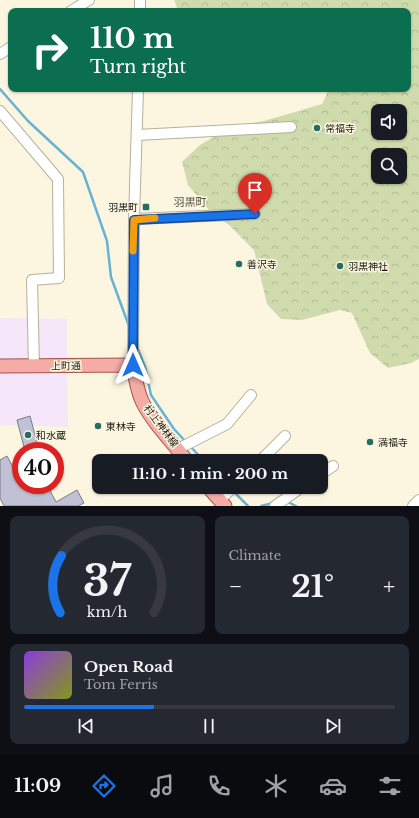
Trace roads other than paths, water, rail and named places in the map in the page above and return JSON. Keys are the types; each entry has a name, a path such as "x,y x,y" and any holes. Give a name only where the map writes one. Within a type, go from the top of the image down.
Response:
{"main road":[{"name":"上町通","path":"0,366 34,367 133,365"},
{"name":"村上神林線","path":"133,365 137,387 142,402 152,417 182,454"},
{"path":"214,494 222,503"}],"street":[{"path":"76,8 89,0"},
{"path":"133,365 134,220 138,135 138,92"},
{"path":"0,111 58,179 59,278 32,280 34,367"},
{"path":"138,135 292,127"},
{"path":"134,220 255,214"},
{"path":"178,449 227,424 250,395"},
{"path":"267,454 285,436"},
{"path":"328,469 333,466"},
{"path":"222,503 228,494"},
{"path":"275,506 292,494"},
{"path":"414,506 419,500"}],"waterway":[{"path":"0,89 28,121 83,172 107,241 111,277 130,329"},
{"path":"137,347 145,367 151,395 174,429 186,442"},
{"path":"189,445 197,454"},
{"path":"236,494 248,506"},
{"path":"288,502 296,506"},
{"path":"261,506 273,503"}],"place":[{"name":"常福寺","path":"317,128"},
{"name":"羽黒町","path":"146,207"},
{"name":"善沢寺","path":"239,264"},
{"name":"羽黒神社","path":"340,266"},
{"name":"東林寺","path":"98,426"},
{"name":"和水蔵","path":"28,435"},
{"name":"満福寺","path":"370,442"}],"district":[{"name":"羽黒町","path":"190,202"}]}
